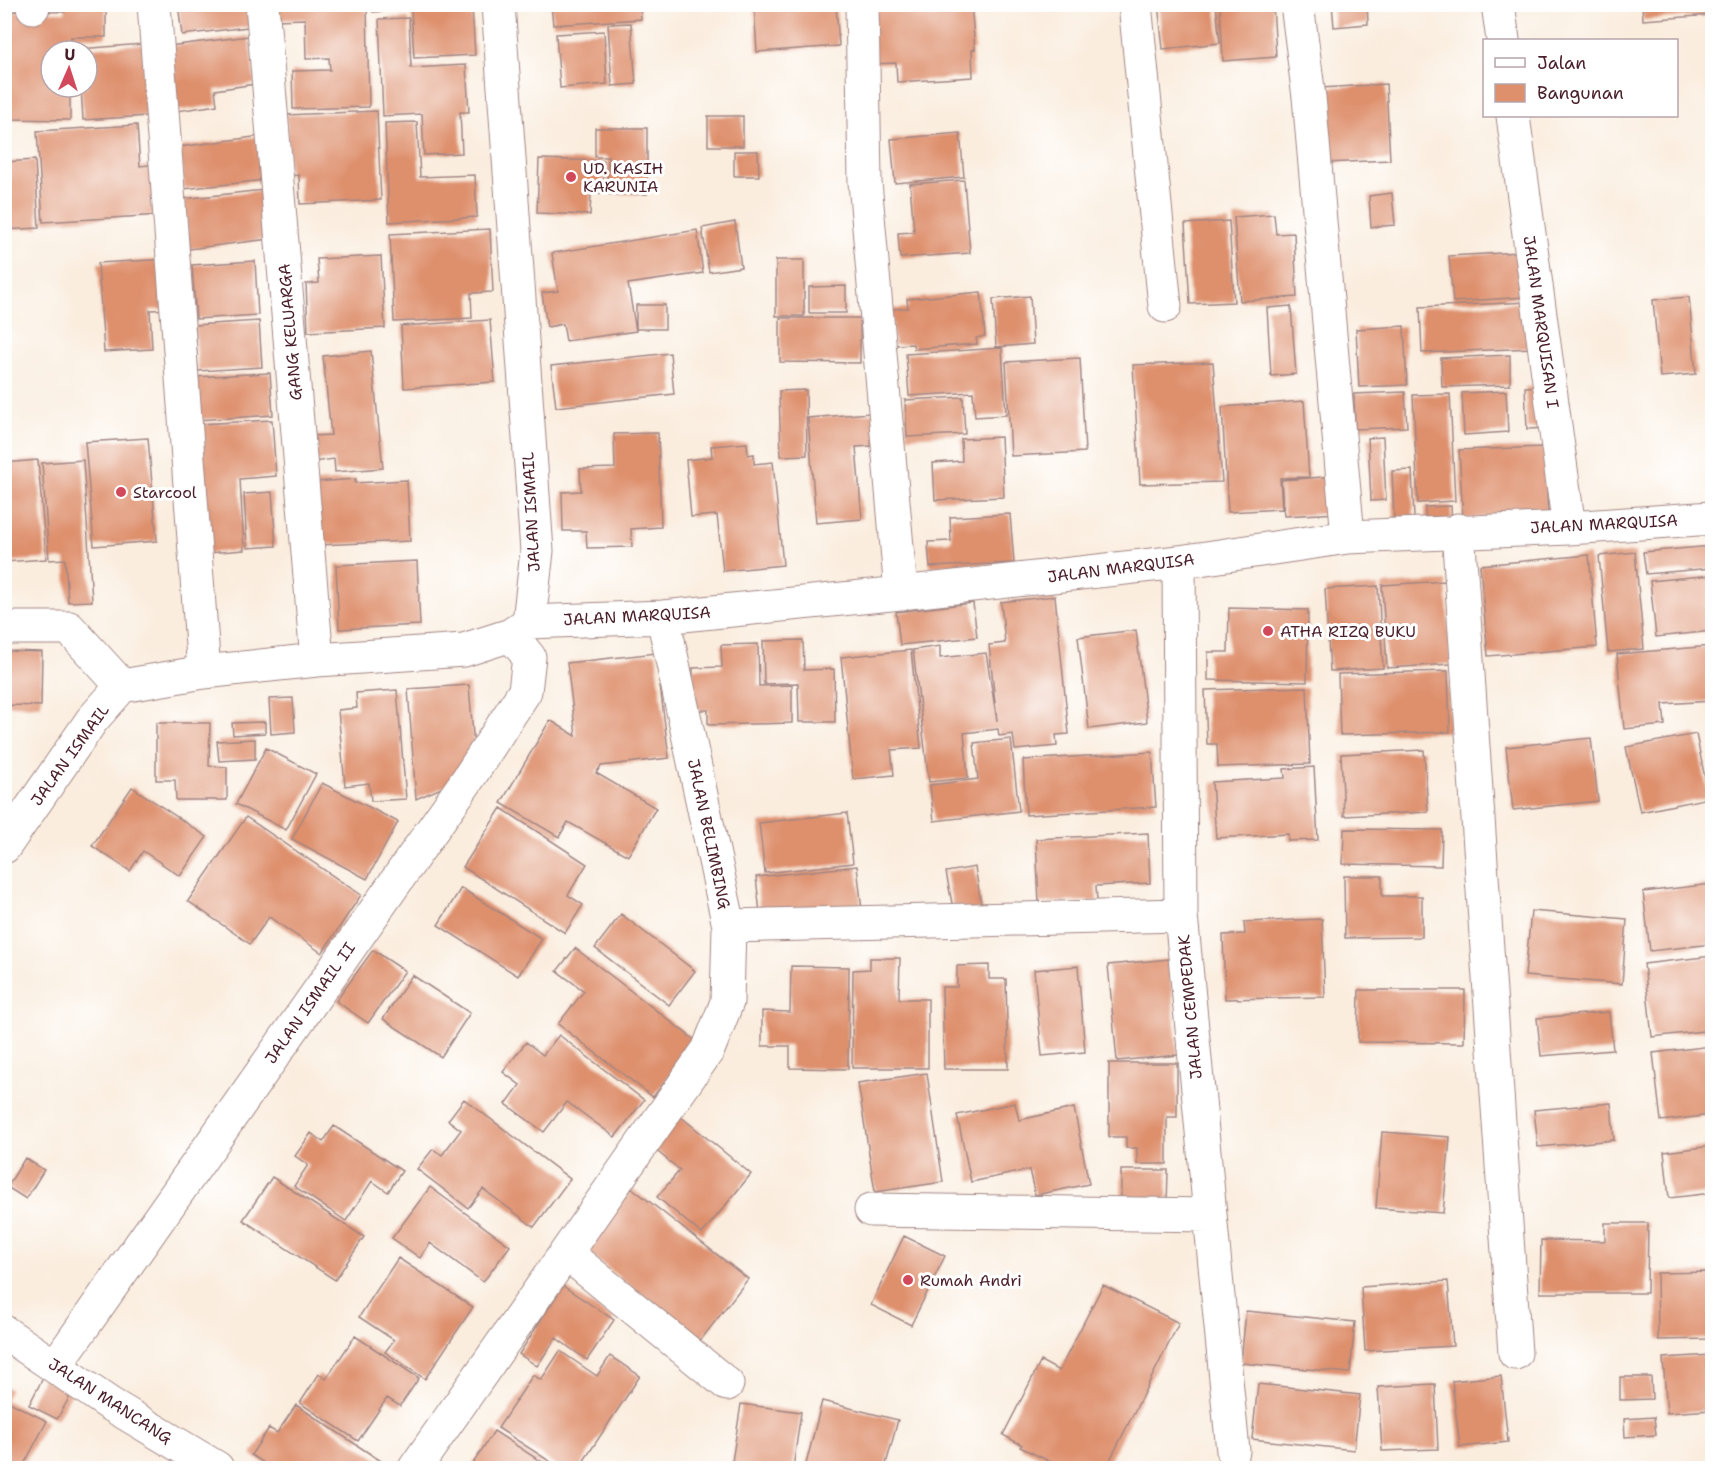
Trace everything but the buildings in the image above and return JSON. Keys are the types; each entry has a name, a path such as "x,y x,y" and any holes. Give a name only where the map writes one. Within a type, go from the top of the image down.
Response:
{"street":[{"path":"154,4 204,672"},
{"name":"GANG KELUARGA","path":"262,4 317,660"},
{"name":"JALAN ISMAIL","path":"498,4 537,551 520,628"},
{"path":"862,4 865,182 901,593"},
{"path":"1135,4 1165,306"},
{"path":"1296,4 1310,109 1348,537"},
{"path":"1498,4 1503,39"},
{"name":"JALAN MARQUISAN I","path":"1513,117 1569,528"},
{"name":"JALAN MARQUISA","path":"520,628 663,617 901,593 1179,562 1348,537 1569,528 1713,518"},
{"path":"1458,531 1515,1353"},
{"name":"JALAN CEMPEDAK","path":"1179,562 1181,915 1233,1450"},
{"name":"JALAN BELIMBING","path":"415,1468 708,1050 727,1002 729,926 663,617"},
{"path":"4,628 69,628 123,686 204,672 317,660 464,650 520,628"},
{"name":"JALAN ISMAIL II","path":"56,1365 461,789 525,691 529,657 520,628"},
{"name":"JALAN ISMAIL","path":"4,847 92,720 123,686"},
{"path":"729,926 1181,915"},
{"path":"871,1210 1209,1215"},
{"path":"566,1253 727,1384"},
{"name":"JALAN MANCANG","path":"4,1332 56,1365 110,1404 217,1468"}],"place":[{"name":"UD. KASIH KARUNIA","path":"571,177"},
{"name":"Starcool","path":"121,492"},
{"name":"ATHA RIZQ BUKU","path":"1268,631"},
{"name":"Rumah Andri","path":"908,1280"}]}
